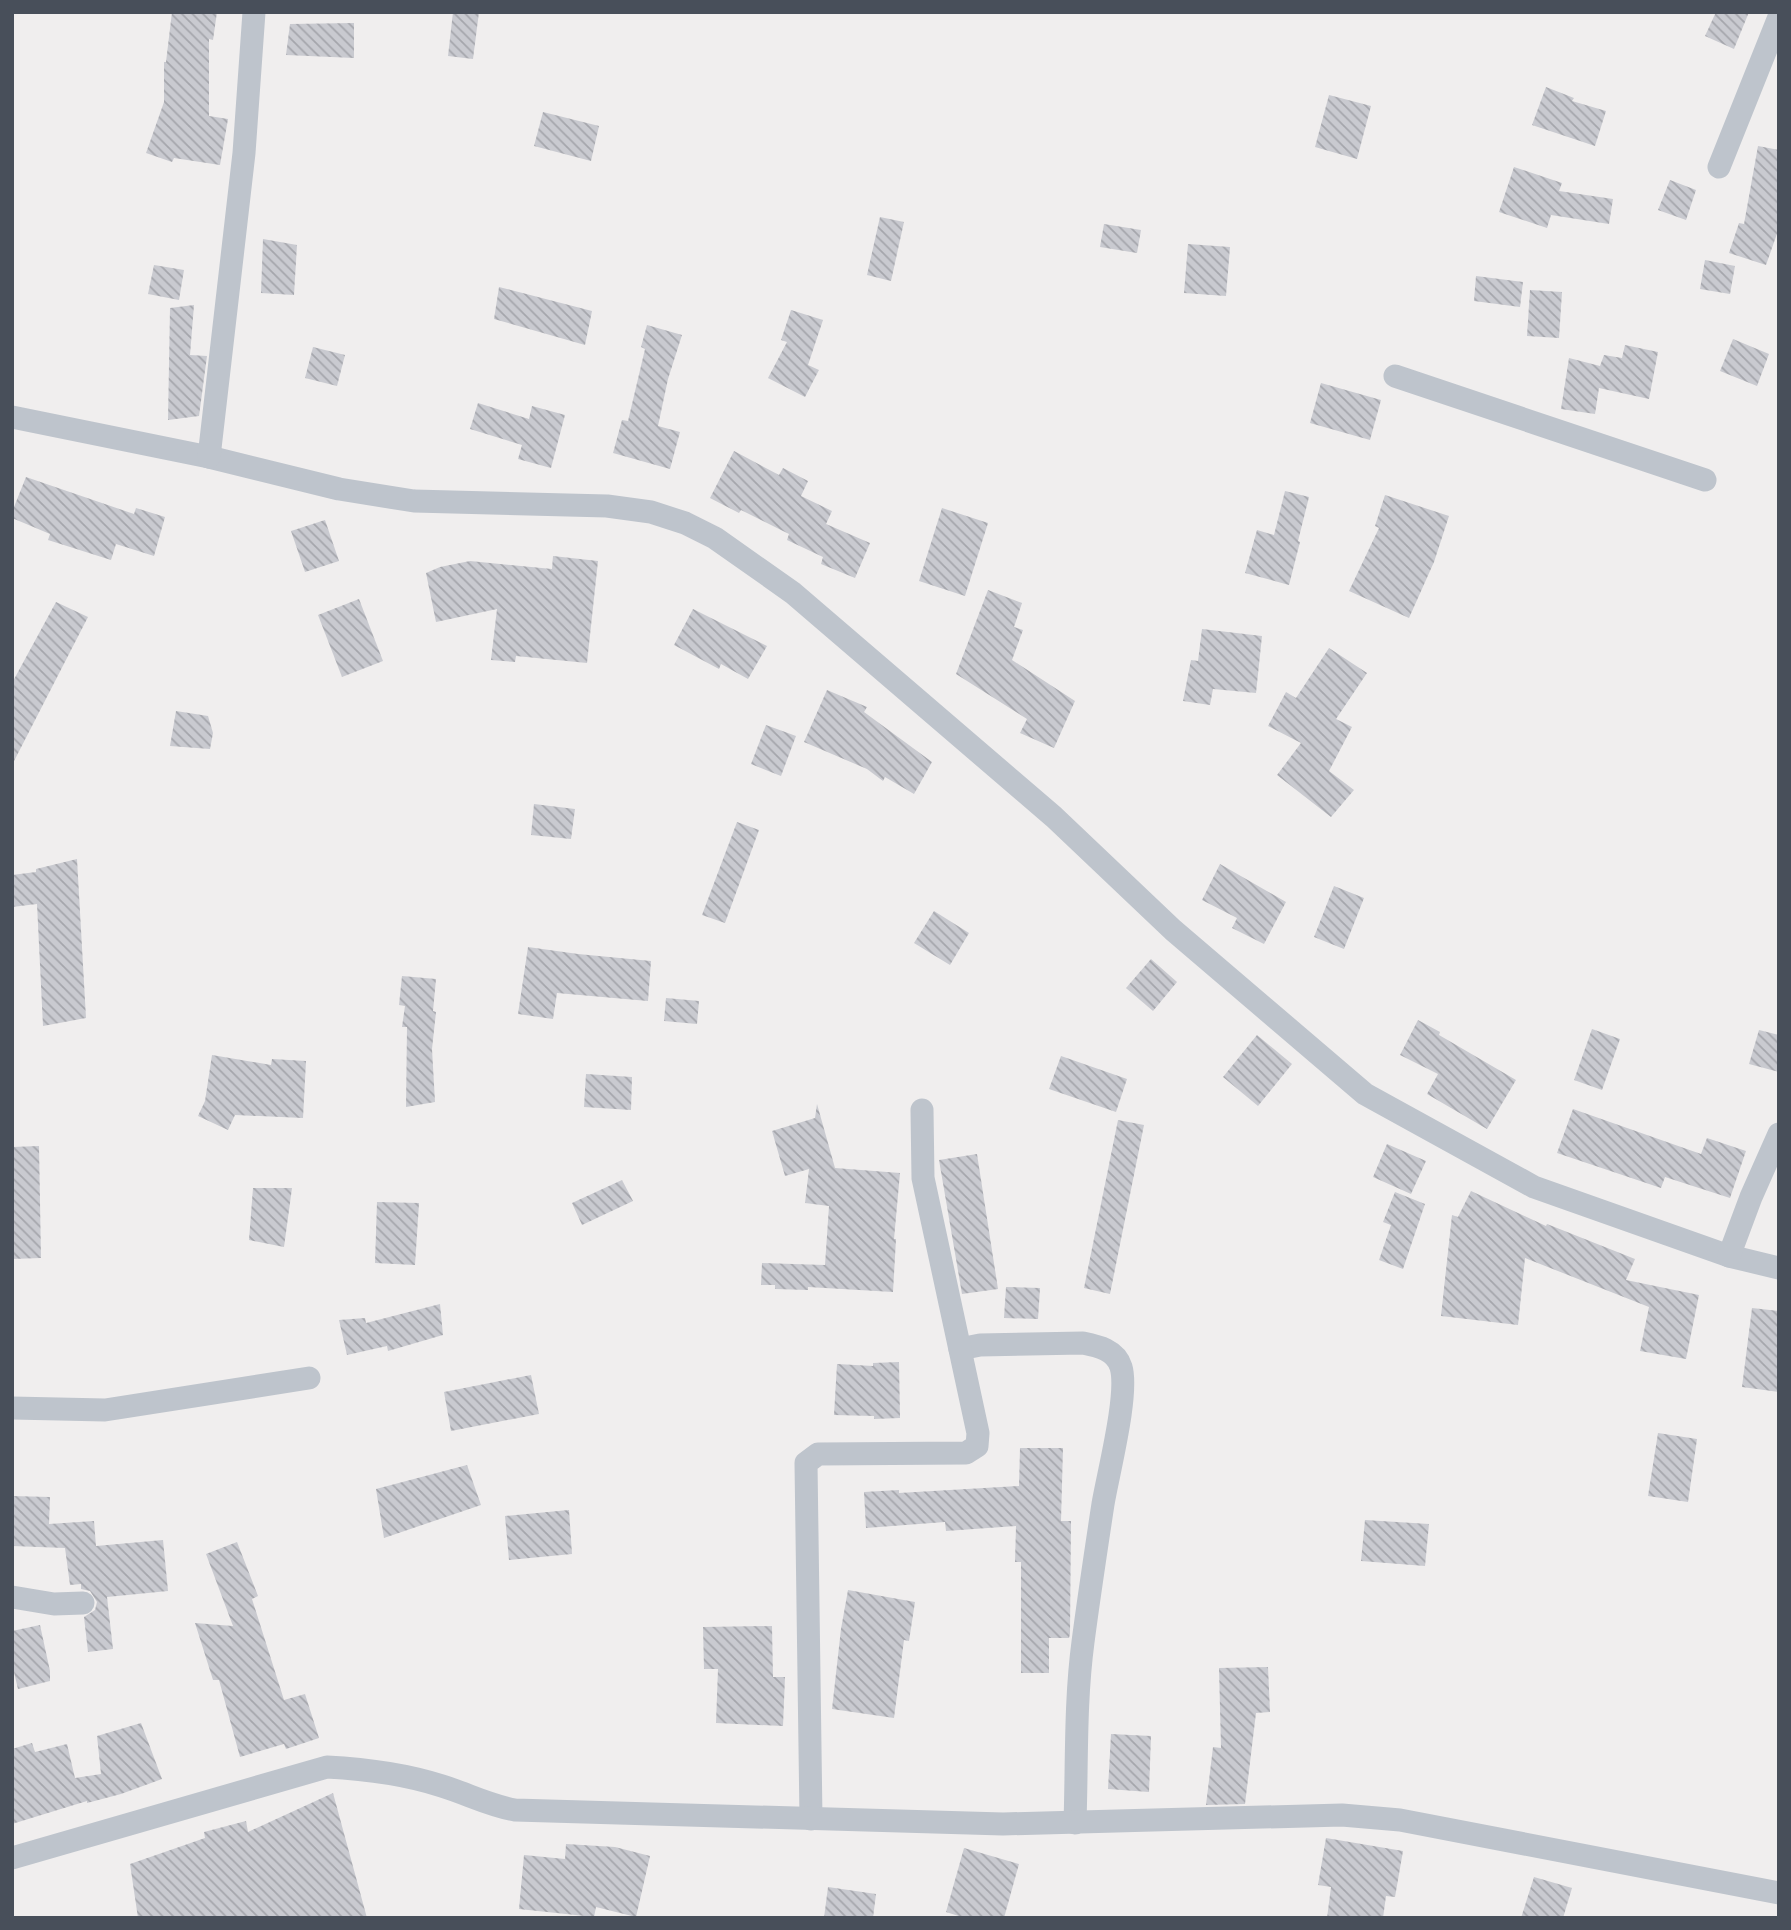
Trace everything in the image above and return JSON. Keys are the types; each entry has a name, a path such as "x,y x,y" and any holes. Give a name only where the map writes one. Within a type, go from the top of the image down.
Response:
{"street":[{"path":"209,457 244,153 254,12"},
{"path":"1719,167 1779,17"},
{"path":"1395,376 1705,480"},
{"path":"12,416 209,457 339,489 414,501 607,506 651,512 685,523 715,538 793,593 1054,817 1173,929 1365,1094 1534,1187 1728,1256 1779,1268"},
{"path":"811,1819 806,1463 818,1454 966,1453 977,1446 978,1433 923,1178 922,1110"},
{"path":"1728,1256 1779,1134"},
{"path":"960,1349 980,1345 1083,1343 1100,1346 1115,1355 1121,1367 1118,1422 1103,1504 1080,1675 1075,1824"},
{"path":"12,1408 105,1410 309,1378"},
{"path":"12,1597 54,1604 83,1603"},
{"path":"12,1858 327,1767 371,1769 430,1783 491,1806 515,1810 1003,1824 1342,1815 1400,1820 1779,1893"}],"building":[{"path":"172,12 217,12 213,40 209,39 209,116 228,119 220,165 174,158 172,162 146,153 164,102 164,62"},
{"path":"453,12 479,12 473,59 448,56"},
{"path":"1716,12 1749,12 1734,49 1705,36"},
{"path":"354,23 354,58 286,55 290,24"},
{"path":"1546,87 1574,98 1572,101 1606,111 1595,146 1532,125"},
{"path":"1329,95 1371,106 1357,159 1315,147"},
{"path":"543,112 599,126 591,161 534,146"},
{"path":"1758,146 1779,150 1779,228 1766,265 1729,253 1739,223 1744,224"},
{"path":"1514,167 1562,183 1559,191 1613,199 1609,224 1551,215 1547,228 1499,212"},
{"path":"1670,180 1696,190 1686,220 1658,210"},
{"path":"880,217 904,222 891,281 867,275"},
{"path":"1104,224 1141,230 1137,253 1100,247"},
{"path":"263,239 297,245 294,295 261,293"},
{"path":"1188,244 1230,247 1226,296 1184,293"},
{"path":"1705,260 1735,266 1730,294 1700,289"},
{"path":"154,265 184,270 179,300 148,294"},
{"path":"1476,276 1523,282 1520,307 1474,301"},
{"path":"499,287 592,311 585,345 494,319"},
{"path":"1530,290 1562,292 1559,338 1527,336"},
{"path":"194,305 190,355 207,356 199,416 168,420 170,308"},
{"path":"791,310 823,320 808,365 819,370 805,397 768,378 787,342 781,340"},
{"path":"647,325 682,335 668,379 658,426 680,432 670,469 613,453 622,420 628,421 645,349 641,347"},
{"path":"1733,339 1769,354 1757,386 1720,371"},
{"path":"1625,345 1658,352 1649,399 1599,388 1595,414 1561,409 1569,358 1600,366 1604,355 1622,358"},
{"path":"313,347 345,355 337,386 305,378"},
{"path":"1321,383 1381,400 1370,440 1310,423"},
{"path":"478,403 529,419 532,406 565,415 551,468 518,459 522,445 470,429"},
{"path":"734,451 779,475 783,468 808,481 801,496 832,511 826,524 870,543 855,578 821,564 823,557 787,540 789,534 710,498"},
{"path":"26,477 134,514 136,508 165,517 154,556 116,544 111,560 48,540 50,534 12,518"},
{"path":"1285,491 1309,497 1289,585 1245,573 1257,530 1274,535"},
{"path":"1385,495 1449,516 1434,562 1409,618 1349,591 1379,528 1375,526"},
{"path":"942,508 988,523 965,596 919,581"},
{"path":"325,520 339,561 305,572 291,531"},
{"path":"553,556 598,561 587,663 516,656 515,662 491,660 497,609 436,622 426,573 440,567 470,561 552,569"},
{"path":"988,590 1022,603 1014,627 1023,630 1012,660 1075,701 1054,748 1020,733 1027,719 956,674"},
{"path":"359,599 383,661 342,677 318,615"},
{"path":"56,602 88,617 12,765 12,683"},
{"path":"693,609 767,646 748,679 721,664 719,669 674,645"},
{"path":"1202,629 1262,636 1256,693 1213,689 1210,705 1183,701 1191,660 1198,661"},
{"path":"1329,648 1367,673 1336,719 1352,727 1329,771 1354,790 1331,817 1277,775 1301,743 1268,726 1286,692 1296,698"},
{"path":"827,690 867,707 864,712 932,762 914,794 885,777 883,781 867,769 804,742"},
{"path":"176,711 208,716 213,733 210,749 170,746"},
{"path":"766,725 796,736 781,776 751,764"},
{"path":"534,804 575,809 571,839 531,835"},
{"path":"737,822 759,830 725,923 702,915"},
{"path":"77,859 86,1018 43,1026 37,904 12,907 12,875 36,872 36,869"},
{"path":"1220,864 1286,902 1264,944 1232,928 1237,918 1202,900"},
{"path":"1334,886 1364,898 1344,949 1314,937"},
{"path":"934,911 969,933 950,965 914,943"},
{"path":"528,947 651,961 648,1001 557,993 553,1019 518,1014"},
{"path":"1151,959 1177,982 1153,1011 1126,988"},
{"path":"402,976 436,979 432,1049 435,1102 406,1107 407,1027 402,1027 405,1006 399,1005"},
{"path":"666,998 699,1001 697,1024 664,1021"},
{"path":"1418,1020 1516,1080 1487,1129 1427,1094 1438,1074 1400,1055"},
{"path":"1592,1029 1620,1039 1602,1090 1574,1080"},
{"path":"1759,1030 1779,1035 1779,1072 1749,1064"},
{"path":"1257,1035 1292,1064 1258,1106 1223,1077"},
{"path":"212,1055 271,1065 272,1059 306,1061 303,1118 235,1115 228,1130 198,1116 205,1101"},
{"path":"1061,1056 1127,1079 1116,1112 1049,1089"},
{"path":"586,1074 632,1077 631,1110 584,1107"},
{"path":"817,1104 835,1168 900,1173 894,1239 893,1292 808,1287 808,1290 775,1289 775,1285 761,1285 762,1263 825,1265 829,1206 805,1203 809,1169 785,1176 772,1131 815,1118"},
{"path":"1573,1109 1701,1154 1707,1138 1746,1151 1730,1198 1665,1177 1661,1188 1557,1153"},
{"path":"1118,1120 1144,1125 1110,1294 1084,1288"},
{"path":"1387,1144 1426,1161 1411,1194 1373,1177"},
{"path":"39,1146 41,1258 12,1259 12,1147"},
{"path":"977,1154 998,1289 962,1294 939,1160"},
{"path":"622,1180 633,1201 582,1225 572,1203"},
{"path":"253,1188 292,1188 284,1247 249,1240"},
{"path":"1471,1191 1546,1226 1547,1224 1635,1259 1626,1280 1699,1295 1686,1359 1640,1351 1649,1307 1525,1258 1518,1325 1441,1316 1452,1215 1458,1217"},
{"path":"1395,1192 1425,1204 1403,1269 1379,1260 1391,1225 1383,1222"},
{"path":"377,1202 419,1203 415,1265 375,1263"},
{"path":"1006,1287 1040,1288 1038,1319 1004,1318"},
{"path":"440,1304 443,1335 388,1351 387,1346 347,1355 339,1320 365,1318 366,1323"},
{"path":"1752,1308 1779,1311 1779,1392 1742,1387"},
{"path":"899,1362 900,1418 874,1419 874,1416 834,1415 837,1364 873,1366 873,1363"},
{"path":"531,1375 539,1414 451,1431 444,1392"},
{"path":"1658,1433 1697,1439 1688,1502 1648,1496"},
{"path":"1020,1448 1063,1448 1061,1521 1071,1521 1070,1634 1069,1638 1049,1638 1049,1673 1021,1673 1021,1562 1015,1562 1016,1526 946,1531 945,1522 866,1528 864,1492 899,1490 899,1493 1019,1486"},
{"path":"467,1465 481,1505 384,1538 376,1489"},
{"path":"12,1496 50,1497 49,1524 94,1521 96,1546 163,1540 168,1591 107,1597 113,1649 88,1652 84,1617 95,1610 97,1602 90,1591 81,1589 81,1584 70,1585 65,1548 12,1546"},
{"path":"569,1510 572,1554 509,1560 505,1516"},
{"path":"1365,1520 1429,1524 1425,1566 1361,1561"},
{"path":"237,1542 258,1596 252,1599 284,1700 305,1694 319,1738 286,1749 284,1744 240,1757 219,1680 213,1680 195,1623 233,1626 206,1554"},
{"path":"848,1590 915,1602 909,1641 904,1640 894,1718 832,1709"},
{"path":"40,1625 50,1681 18,1689 12,1664 12,1631"},
{"path":"772,1626 773,1677 785,1677 783,1726 716,1723 718,1669 704,1669 703,1627"},
{"path":"1268,1667 1270,1712 1256,1713 1245,1804 1206,1805 1213,1747 1221,1748 1219,1668"},
{"path":"141,1723 162,1779 121,1794 87,1801 12,1824 12,1749 32,1743 35,1752 67,1744 75,1778 101,1774 97,1736"},
{"path":"1111,1734 1151,1736 1149,1792 1108,1789"},
{"path":"333,1793 367,1918 138,1918 130,1864 205,1838 204,1832 246,1821 248,1832"},
{"path":"1326,1838 1403,1851 1395,1897 1386,1896 1383,1918 1327,1918 1331,1887 1318,1885"},
{"path":"566,1844 615,1847 650,1856 636,1917 596,1907 594,1917 519,1909 524,1855 565,1859"},
{"path":"964,1848 1019,1864 1004,1918 965,1918 946,1912"},
{"path":"1534,1877 1572,1888 1563,1918 1521,1918"},
{"path":"828,1887 876,1894 873,1918 824,1918"}]}
